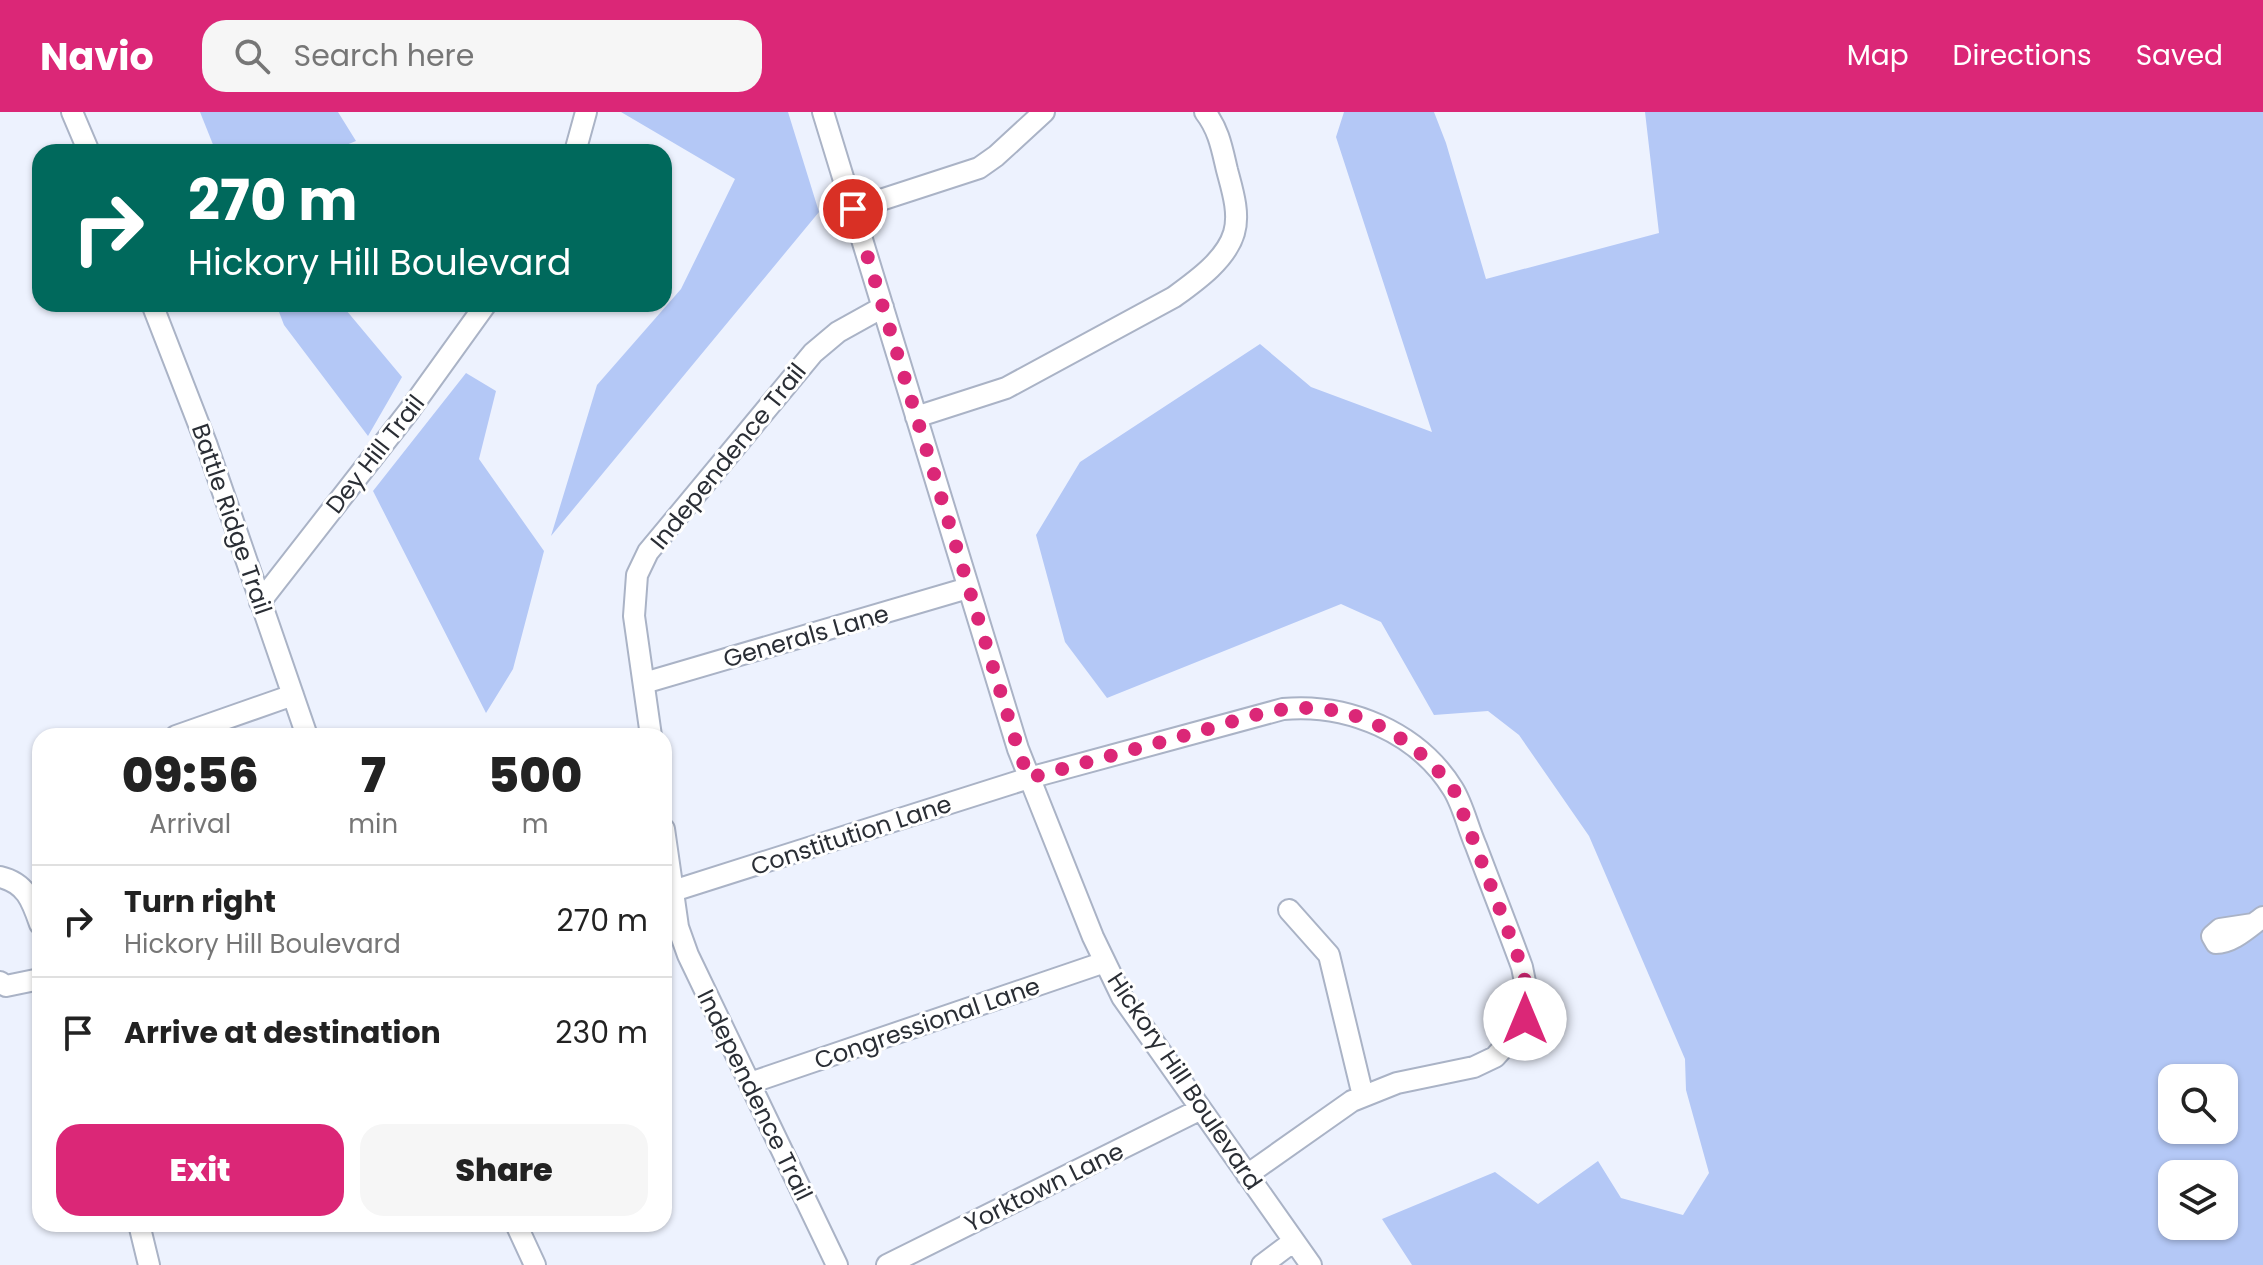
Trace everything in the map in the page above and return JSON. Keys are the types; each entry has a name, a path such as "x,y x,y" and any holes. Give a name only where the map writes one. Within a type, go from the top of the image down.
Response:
{"street":[{"path":"72,112 86,144"},
{"path":"577,144 586,112"},
{"name":"Hickory Hill Boulevard","path":"823,112 1029,778 1105,962 1122,997 1311,1265"},
{"path":"853,209 979,168 1044,112"},
{"path":"916,417 1006,388 1174,297 1196,281 1219,257 1234,233 1235,204 1218,131 1205,112"},
{"name":"Independence Trail","path":"650,728 634,616 637,575 648,552 813,353 838,332 883,307"},
{"name":"Battle Ridge Trail","path":"155,312 185,386 304,728"},
{"name":"Dey Hill Trail","path":"260,602 409,411 480,312"},
{"name":"Generals Lane","path":"644,683 968,588"},
{"path":"199,728 293,695"},
{"name":"Constitution Lane","path":"673,891 1029,778 1283,709 1330,709 1387,729 1418,750 1454,790 1522,967 1528,997 1525,1019 1495,1057 1474,1067 1397,1083 1352,1101 1247,1175"},
{"path":"0,877 13,880 29,894 32,902"},
{"name":"Independence Trail","path":"672,884 678,927 688,955 837,1265"},
{"path":"1289,910 1329,955 1363,1096"},
{"name":"Congressional Lane","path":"750,1083 1105,962"},
{"path":"0,982 6,986 32,981"},
{"name":"Yorktown Lane","path":"887,1265 1201,1109"},
{"path":"141,1232 149,1265"},
{"path":"520,1232 535,1265"},
{"path":"1262,1265 1294,1241"}],"shaded area":[{"path":"200,112 338,112 356,141 349,144 213,144"},
{"path":"621,112 788,112 819,212 551,536 597,385 661,312 672,312 672,299 681,289 735,179"},
{"path":"1344,112 1434,112 1486,279 1659,233 1645,112 2263,112 2263,1265 1412,1265 1382,1219 1495,1172 1538,1204 1598,1161 1621,1198 1683,1215 1709,1173 1686,1090 1685,1059 1589,836 1519,735 1488,711 1434,715 1381,622 1341,604 1107,698 1065,642 1036,535 1080,462 1260,344 1311,387 1432,432 1336,137"},
{"path":"279,312 348,312 402,377 368,436 284,325"},
{"path":"466,373 496,391 479,459 544,551 513,669 486,713 373,491"}],"route":[{"path":"853,209 1029,778 1283,709 1330,709 1387,729 1418,750 1454,790 1522,967 1528,997 1525,1019"}]}
